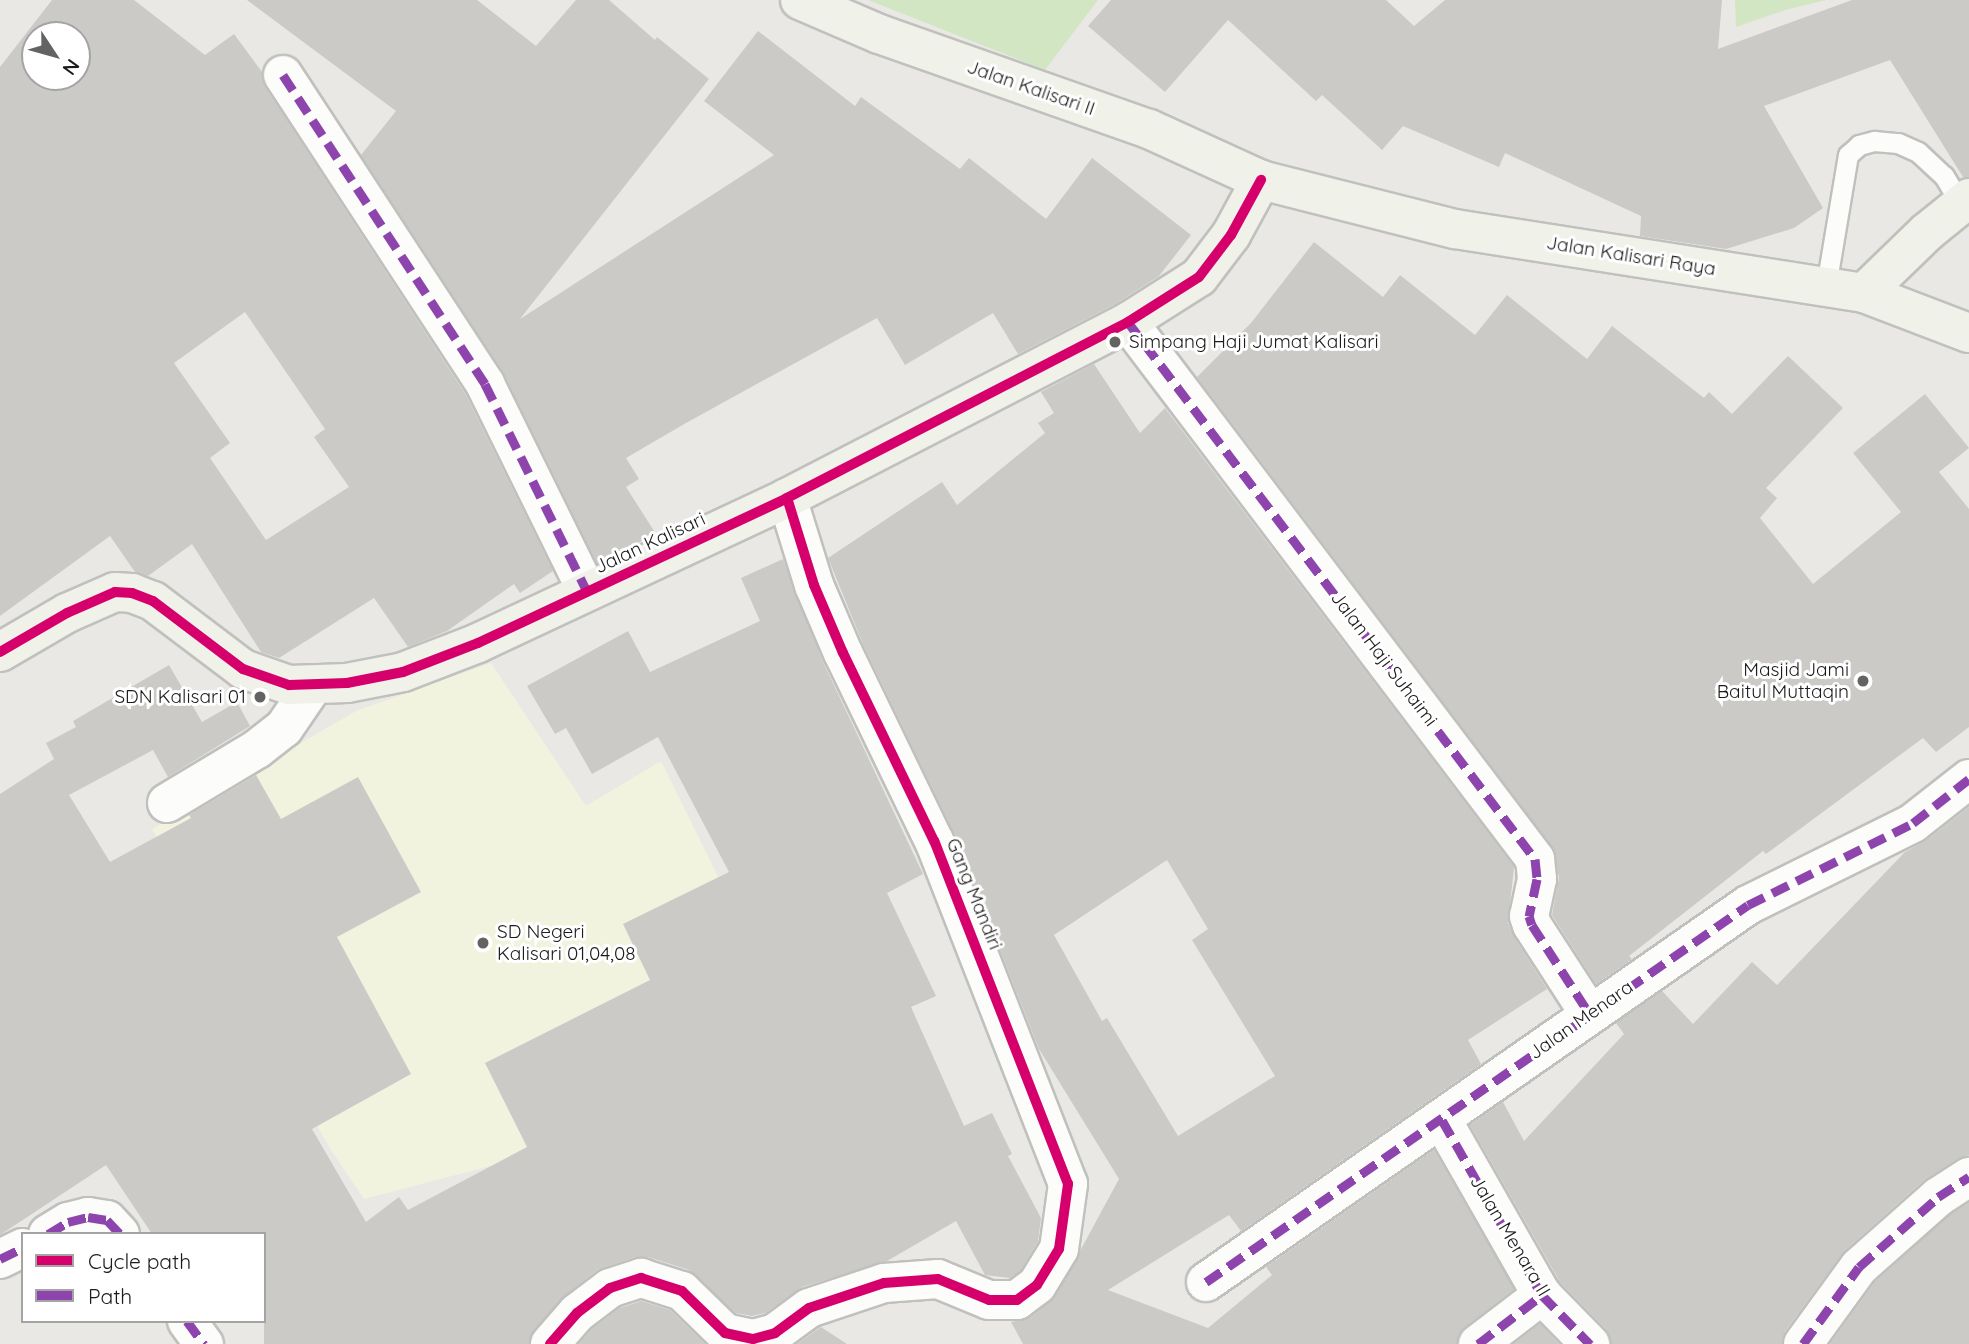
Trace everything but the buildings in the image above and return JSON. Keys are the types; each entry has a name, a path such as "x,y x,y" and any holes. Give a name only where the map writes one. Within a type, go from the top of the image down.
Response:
{"street":[{"name":"Jalan Kalisari II","path":"800,0 879,34 1149,129 1261,180"},
{"path":"283,75 485,384 587,592"},
{"name":"Jalan Kalisari Raya","path":"1261,180 1455,229 1864,293 1969,333"},
{"name":"Jalan Kalisari","path":"0,652 66,612 115,592 132,593 169,612 243,668 289,685 312,687 403,672 478,643 787,498 1128,322 1199,277 1231,235 1261,180"},
{"path":"1864,293 1927,232 1965,201"},
{"name":"Jalan Haji Suhaimi","path":"1128,322 1535,859 1537,879 1529,916 1532,925 1588,1013"},
{"name":"Gang Mandiri","path":"550,1344 577,1313 610,1288 641,1278 682,1291 725,1333 753,1339 775,1332 809,1308 884,1283 939,1279 989,1300 1017,1300 1037,1285 1059,1249 1068,1184 934,841 843,653 814,585 787,498"},
{"path":"167,803 257,749 284,728 312,687"},
{"name":"Jalan Menara","path":"1206,1282 1442,1120 1588,1013 1748,905 1913,823 1969,779"},
{"name":"Jalan Menara II","path":"1442,1120 1542,1295 1590,1344"},
{"path":"1803,1344 1859,1267 1938,1197 1969,1177"},
{"path":"51,1232 68,1222 88,1217 107,1220 118,1232"},
{"path":"0,1259 21,1249"},
{"path":"1478,1344 1542,1295"},
{"path":"188,1323 204,1344"}],"lane":[{"path":"1826,286 1848,155 1859,145 1874,141 1898,143 1918,152 1944,176 1965,201"}],"shaded area":[{"name":"SD Negeri Kalisari 01,04,08","path":"491,663 586,806 661,761 807,1057 529,1178 490,1166 364,1199 329,1147 152,829 356,711"}],"green space":[{"path":"868,0 1098,0 1045,70"},
{"path":"1735,0 1826,0 1785,10 1736,27"}],"marked path":[{"path":"283,75 485,384 587,591"},
{"path":"1128,322 1535,859 1537,879 1529,916 1532,925 1589,1013"},
{"path":"1206,1282 1748,905 1913,823 1969,779"},
{"path":"1442,1120 1542,1295 1590,1344"},
{"path":"1803,1344 1859,1267 1938,1197 1969,1177"},
{"path":"51,1232 68,1222 88,1217 107,1220 118,1232"},
{"path":"0,1259 21,1249"},
{"path":"1478,1344 1542,1295"},
{"path":"188,1323 204,1344"}],"cycle path":[{"path":"0,652 67,613 115,592 132,593 153,601 243,669 289,685 347,683 403,672 478,643 787,498 1128,322 1199,277 1231,235 1261,180"},
{"path":"550,1344 577,1313 610,1288 641,1278 682,1291 725,1333 753,1339 775,1333 809,1308 884,1283 938,1279 989,1300 1017,1300 1037,1285 1059,1249 1068,1184 934,841 843,653 814,585 787,498"}],"place":[{"name":"Simpang Haji Jumat Kalisari","path":"1115,342"},
{"name":"Masjid Jami Baitul Muttaqin","path":"1863,681"},
{"name":"SDN Kalisari 01","path":"260,697"},
{"name":"SD Negeri Kalisari 01,04,08","path":"483,943"}]}
